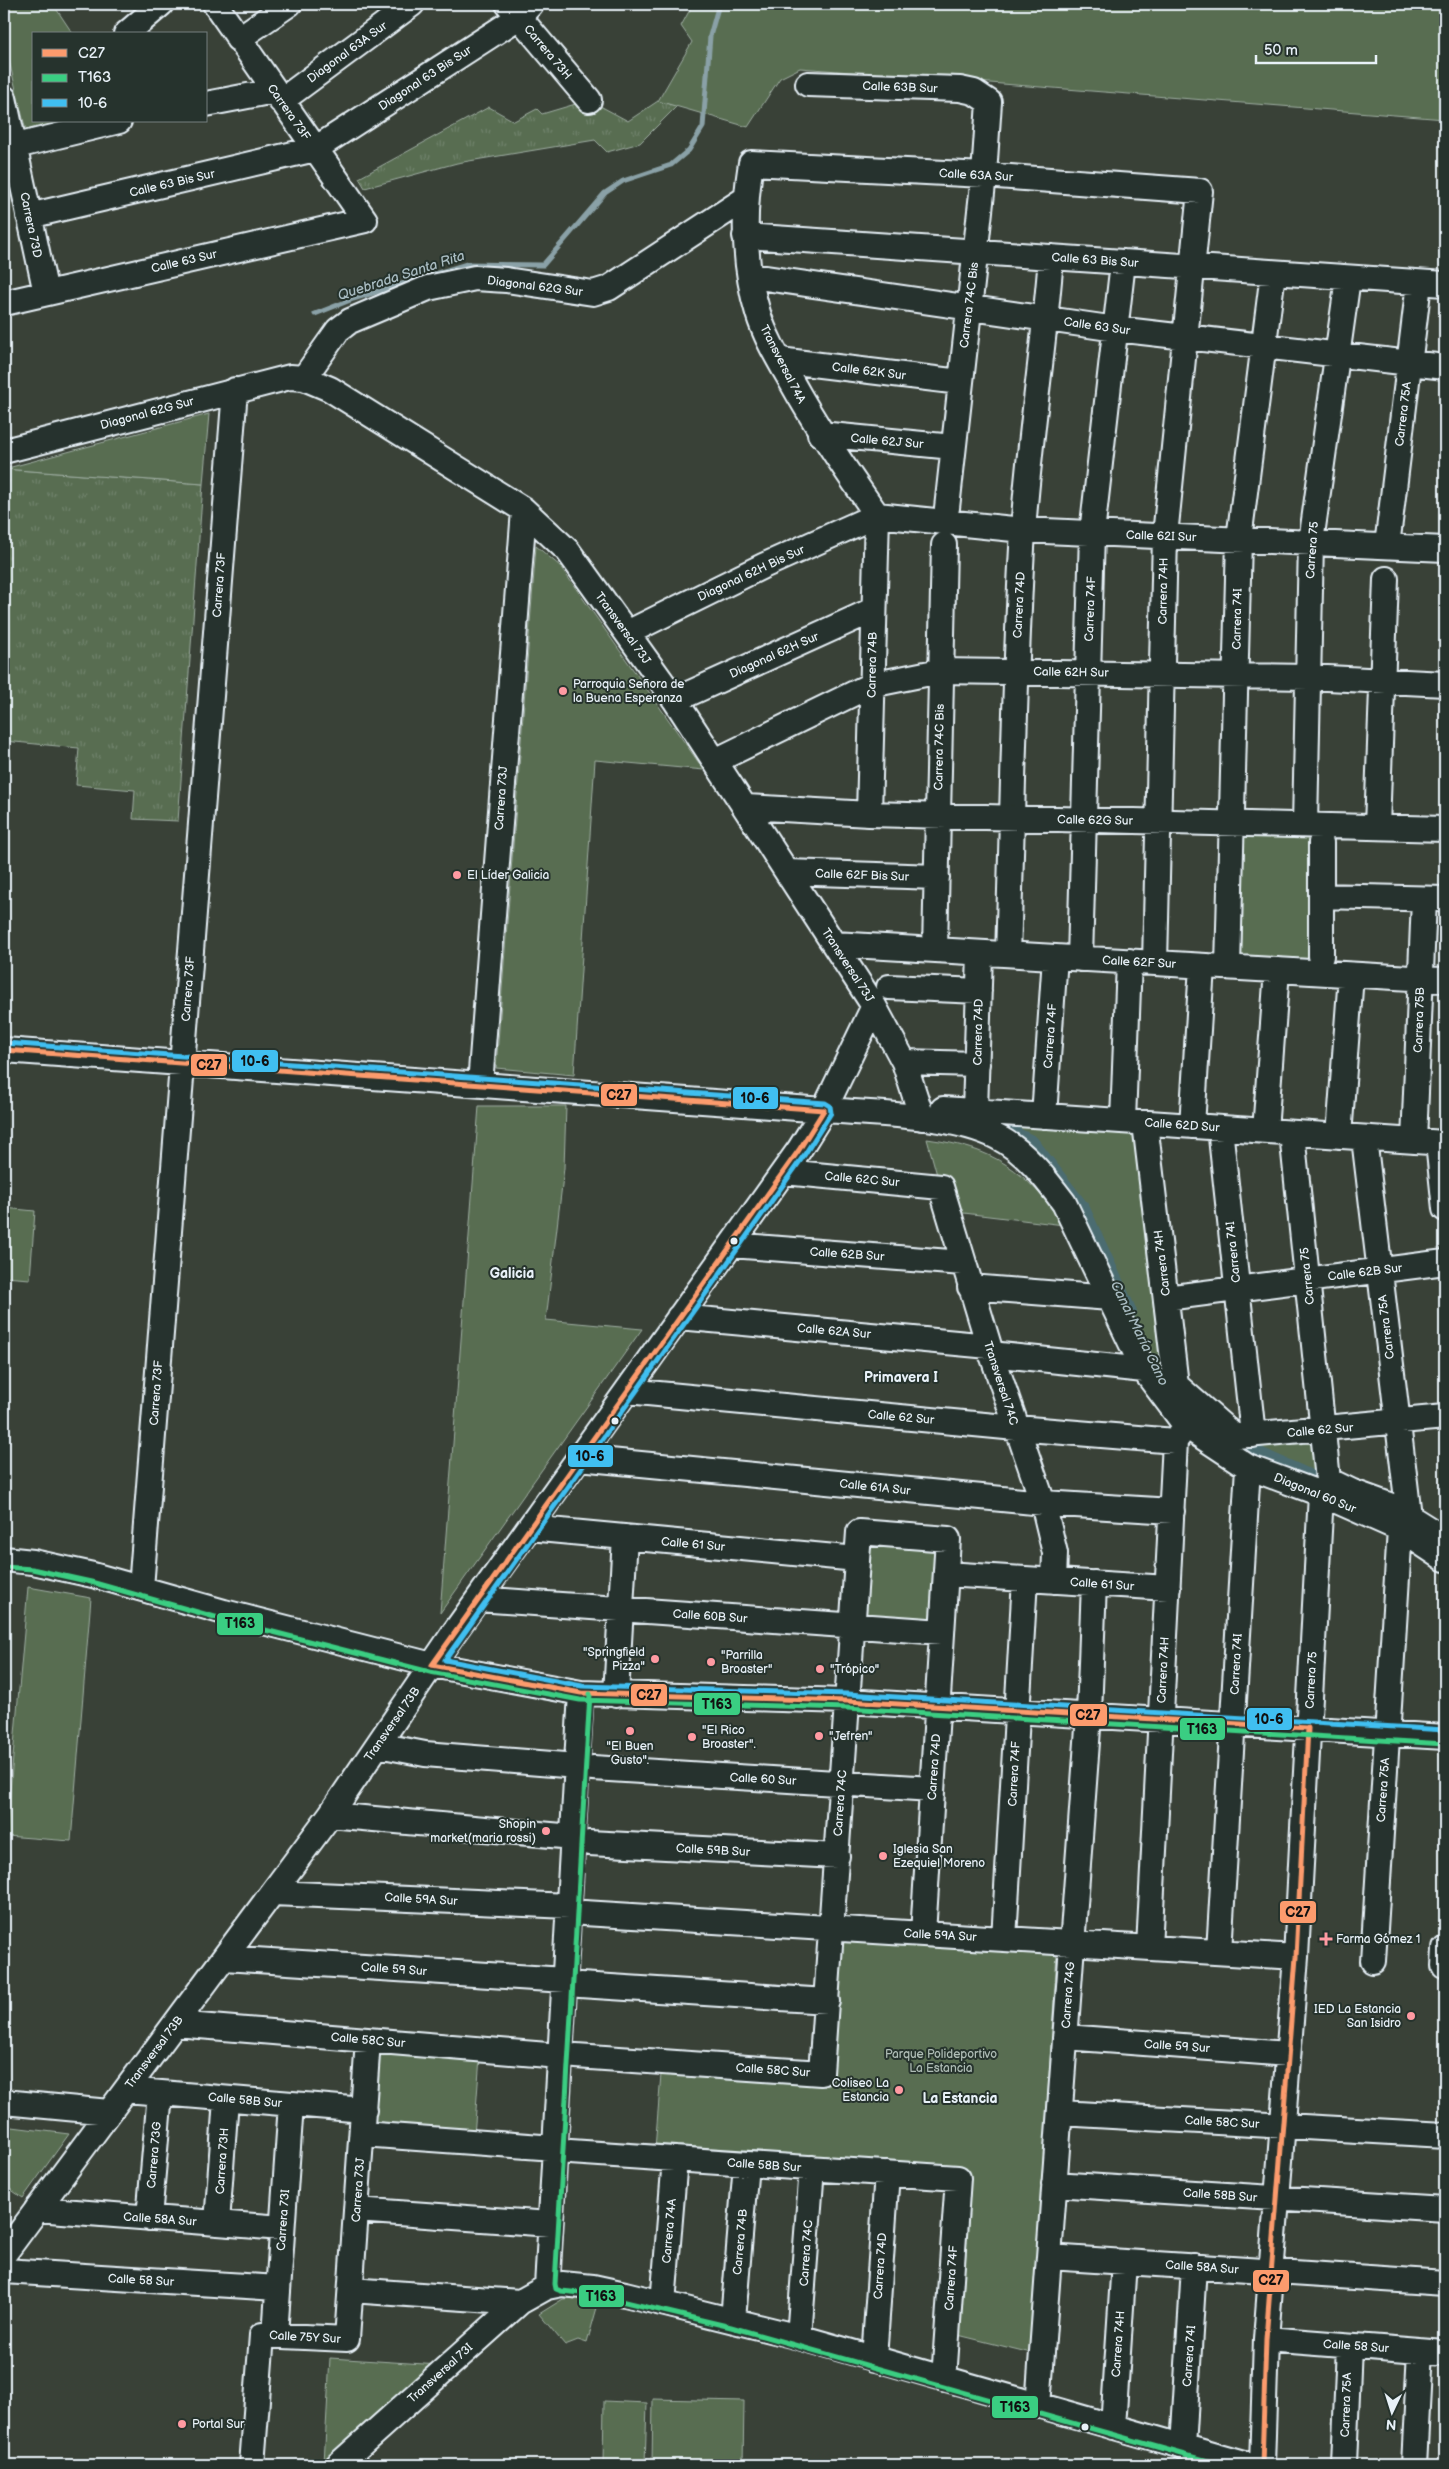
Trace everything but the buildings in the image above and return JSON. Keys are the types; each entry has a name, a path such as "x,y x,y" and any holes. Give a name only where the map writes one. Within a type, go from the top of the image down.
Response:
{"street":[{"path":"128,32 161,4"},
{"name":"Carrera 73F","path":"215,4 277,96 365,220"},
{"path":"238,39 289,4"},
{"name":"Diagonal 63A Sur","path":"277,96 412,4"},
{"name":"Carrera 73H","path":"519,8 589,100"},
{"name":"Diagonal 63 Bis Sur","path":"316,150 519,8"},
{"name":"Calle 63B Sur","path":"808,84 960,89 974,92 989,102"},
{"path":"208,104 277,96"},
{"name":"Carrera 73D","path":"4,98 9,148 29,216 46,293"},
{"name":"Carrera 74C Bis","path":"947,508 984,175 989,102"},
{"path":"9,148 115,122"},
{"name":"Calle 63 Bis Sur","path":"29,216 316,150"},
{"name":"Calle 63A Sur","path":"751,163 984,175 1200,191"},
{"name":"Transversal 74A","path":"751,163 745,199 745,236 758,314 779,360 820,434 877,515"},
{"name":"Carrera 74H","path":"1155,963 1165,536 1194,267 1200,191"},
{"name":"Diagonal 62G Sur","path":"4,451 235,390 297,378 338,330 350,320 428,288 475,278 506,280 593,293 609,288 745,199"},
{"name":"Calle 63 Sur","path":"4,303 365,220"},
{"name":"Calle 63 Bis Sur","path":"745,236 975,250 1445,284"},
{"name":"Carrera 74D","path":"1008,954 1016,672 1023,530 1051,257"},
{"name":"Carrera 74F","path":"1080,958 1092,533 1123,262"},
{"name":"Carrera 74I","path":"1228,967 1239,539 1274,273"},
{"name":"Calle 63 Sur","path":"751,276 969,310 1445,367"},
{"name":"Carrera 75","path":"1305,825 1311,542 1348,278"},
{"name":"Carrera 75A","path":"1387,546 1419,282"},
{"name":"Calle 62K Sur","path":"779,360 960,382"},
{"name":"Transversal 73J","path":"297,378 330,389 524,510 568,551 675,700 874,1006 904,1062 920,1113"},
{"name":"Carrera 73F","path":"141,1588 235,390"},
{"name":"Calle 62J Sur","path":"820,434 953,447"},
{"name":"Carrera 73J","path":"480,1085 524,510"},
{"name":"Calle 62I Sur","path":"877,515 1023,530 1445,549"},
{"name":"Carrera 74B","path":"869,814 877,515"},
{"name":"Diagonal 62H Bis Sur","path":"627,633 763,566 877,515"},
{"name":"Carrera 74C Bis","path":"935,950 944,545"},
{"path":"1377,827 1386,579"},
{"name":"Diagonal 62H Sur","path":"675,700 873,610"},
{"name":"Calle 62H Sur","path":"715,761 871,685 940,671 1308,677 1445,684"},
{"name":"Calle 62G Sur","path":"746,808 869,814 1445,829"},
{"path":"1321,843 1321,956"},
{"name":"Calle 62F Bis Sur","path":"787,872 937,878"},
{"path":"1321,896 1434,899"},
{"name":"Carrera 75B","path":"1414,1141 1420,979 1434,899"},
{"name":"Calle 62F Sur","path":"834,944 1445,980"},
{"name":"Carrera 74D","path":"976,1111 980,952"},
{"name":"Carrera 74F","path":"1044,1116 1055,957"},
{"name":"Carrera 74H","path":"1129,961 1134,1122 1166,1298 1176,1385 1244,1436"},
{"path":"1192,1126 1202,966"},
{"path":"1265,1131 1277,970"},
{"path":"1339,1136 1351,974"},
{"path":"889,987 978,990"},
{"name":"Transversal 73B","path":"4,2254 330,1815 478,1599 784,1172 824,1110 874,1006"},
{"name":"Calle 62D Sur","path":"4,1050 824,1110 920,1113 976,1111 1441,1143"},
{"path":"904,1062 977,1064"},
{"path":"920,1113 972,1127 997,1137 1016,1150 1048,1182 1064,1203 1144,1370 1186,1433"},
{"name":"Carrera 74I","path":"1220,1128 1237,1289 1244,1436"},
{"name":"Carrera 75","path":"1262,2465 1266,2339 1296,1957 1308,1728 1324,1487 1322,1430 1292,1133"},
{"name":"Carrera 75A","path":"1364,1138 1398,1423 1404,1523 1387,1733 1373,1961"},
{"path":"1441,1143 1445,1209"},
{"name":"Calle 62C Sur","path":"784,1172 940,1186"},
{"name":"Transversal 74C","path":"940,1186 990,1350 1043,1503 1055,1553 1054,1581"},
{"name":"Calle 62B Sur","path":"731,1245 963,1262"},
{"name":"Calle 62B Sur","path":"1166,1298 1445,1262"},
{"path":"970,1287 1110,1298"},
{"name":"Calle 62A Sur","path":"680,1317 990,1350 1144,1370"},
{"name":"Calle 62 Sur","path":"626,1391 1016,1428 1244,1436 1398,1423 1445,1417"},
{"name":"Carrera 74H","path":"1149,1948 1172,1511 1186,1433"},
{"name":"Diagonal 60 Sur","path":"1186,1433 1248,1467 1324,1487 1353,1492 1392,1506 1404,1523 1445,1559"},
{"name":"Calle 61A Sur","path":"579,1458 1043,1503 1172,1511"},
{"name":"Carrera 74I","path":"1219,1952 1248,1467"},
{"name":"Diagonal 60 Sur","path":"1404,1523 1445,1540"},
{"name":"Calle 61 Sur","path":"529,1528 857,1559"},
{"name":"Carrera 74D","path":"859,1532 948,1539 923,1934"},
{"name":"Carrera 74C","path":"821,2073 859,1532"},
{"path":"554,2286 585,1767 598,1694 621,1609 625,1537"},
{"path":"4,1559 33,1562 141,1588 233,1614 432,1665 598,1694 848,1701 1445,1737"},
{"name":"Calle 61 Sur","path":"946,1574 1168,1588"},
{"name":"Carrera 74F","path":"1004,1939 1025,1579"},
{"name":"Carrera 74G","path":"1038,2406 1089,1715 1094,1583"},
{"name":"Calle 60B Sur","path":"478,1599 942,1632"},
{"name":"Calle 60 Sur","path":"378,1745 425,1754 585,1767 932,1789"},
{"name":"Calle 59B Sur","path":"330,1815 581,1840 837,1856"},
{"name":"Calle 59A Sur","path":"272,1893 577,1910 832,1929 1296,1957"},
{"name":"Calle 59 Sur","path":"224,1958 826,2001"},
{"name":"Calle 58C Sur","path":"175,2024 568,2056 821,2073"},
{"name":"Calle 59 Sur","path":"1065,2037 1288,2054"},
{"name":"Carrera 73J","path":"347,2339 368,2040"},
{"name":"Calle 58B Sur","path":"126,2090 364,2110"},
{"name":"Carrera 73G","path":"149,2218 160,2093"},
{"name":"Carrera 73H","path":"217,2223 226,2098"},
{"path":"4,2102 109,2112"},
{"name":"Carrera 73I","path":"252,2465 269,2335 278,2288 291,2104"},
{"name":"Calle 58C Sur","path":"1060,2113 1445,2134"},
{"name":"Calle 58B Sur","path":"362,2134 675,2159 958,2178"},
{"path":"554,2286 550,2224 562,2150"},
{"name":"Carrera 74A","path":"663,2303 675,2159"},
{"name":"Carrera 74B","path":"733,2320 746,2164"},
{"name":"Carrera 74C","path":"799,2338 812,2168"},
{"name":"Carrera 74D","path":"874,2359 886,2173"},
{"name":"Carrera 74F","path":"944,2379 958,2178"},
{"name":"Calle 58B Sur","path":"1054,2184 1445,2209"},
{"name":"Calle 58A Sur","path":"37,2209 282,2228"},
{"path":"356,2210 550,2224"},
{"name":"Calle 58A Sur","path":"1049,2256 1445,2283"},
{"name":"Carrera 74H","path":"1114,2427 1124,2262"},
{"name":"Carrera 74I","path":"1183,2446 1194,2266"},
{"name":"Calle 58 Sur","path":"4,2271 278,2288"},
{"path":"554,2286 593,2287 733,2320 1248,2465"},
{"name":"Transversal 73I","path":"338,2465 520,2302 554,2286"},
{"path":"351,2290 520,2302"},
{"name":"Calle 75Y Sur","path":"269,2335 347,2339"},
{"name":"Calle 58 Sur","path":"1266,2339 1445,2353"},
{"name":"Carrera 75A","path":"1344,2465 1349,2346"},
{"path":"1414,2465 1420,2351"}],"green space":[{"path":"4,4 53,4 72,32 32,32 32,122 72,122 26,131 4,40"},
{"path":"693,4 1445,4 1445,119 800,68 780,78 748,127 658,101 692,42 681,26"},
{"path":"589,100 628,121 658,101 677,106 640,143 607,152 595,140 457,163 365,188 359,178 489,107 514,121 537,109 542,114"},
{"path":"209,414 203,484 4,469"},
{"path":"4,469 203,484 178,821 133,819 135,790 76,785 79,748 4,741"},
{"path":"536,546 560,566 704,770 595,760 574,1075 496,1068"},
{"path":"1238,834 1313,835 1312,959 1237,958"},
{"path":"479,1106 566,1106 564,1168 546,1320 642,1329 440,1613"},
{"path":"990,1122 1136,1135 1172,1400 1151,1361 1082,1209 1031,1143"},
{"path":"927,1139 971,1148 1006,1165 1022,1176 1036,1190 1064,1225 947,1211"},
{"path":"4,1208 35,1211 30,1279 4,1277"},
{"path":"1316,1436 1321,1483 1232,1443"},
{"path":"868,1540 941,1546 934,1624 861,1618"},
{"path":"28,1587 91,1598 71,1841 6,1836"},
{"name":"Parque Polideportivo La Estancia","path":"840,1939 1057,1953 1031,2353 954,2334 966,2173 655,2149 661,2074 830,2085"},
{"path":"374,2049 480,2057 474,2136 368,2128"},
{"path":"4,2126 69,2134 23,2198 4,2185"},
{"path":"572,2298 598,2304 587,2343 578,2340 565,2345 539,2314 563,2299"},
{"path":"330,2358 440,2365 324,2463"},
{"path":"653,2399 744,2401 743,2465 652,2465"},
{"path":"604,2401 647,2403 645,2465 603,2465"}],"waterway":[{"name":"Quebrada Santa Rita","path":"315,314 353,299 467,264 543,265 605,193 623,181 671,165 689,150 703,127 710,36 719,4"},
{"name":"Canal María Cano","path":"1001,1128 1031,1143 1082,1209 1129,1312"},
{"name":"Canal María Cano","path":"1222,1436 1232,1443 1327,1485"}],"transit line":[{"name":"10-6","path":"5,1043 825,1103 830,1106 831,1113 805,1154 445,1660 582,1686 847,1694 1445,1730"},
{"name":"C27","path":"4,1050 824,1110"},
{"name":"C27","path":"432,1665 799,1150 824,1110"},
{"name":"T163","path":"4,1567 32,1569 91,1582 222,1619 430,1672 580,1700 847,1708 1445,1744"},
{"name":"C27","path":"432,1665 581,1693 847,1701 1308,1728"},
{"name":"T163","path":"590,1694 556,2289 592,2294 731,2327 1221,2465"},
{"name":"C27","path":"1262,2465 1266,2339 1296,1957 1308,1728"}],"place":[{"name":"Parroquia Señora de la Buena Esperanza","path":"563,691"},
{"name":"El Líder Galicia","path":"457,875"},
{"name":"\"Springfield Pizza\"","path":"655,1659"},
{"name":"\"Parrilla Broaster\"","path":"711,1662"},
{"name":"\"Trópico\"","path":"820,1669"},
{"name":"\"El Buen Gusto\".","path":"630,1731"},
{"name":"\"Jefren\"","path":"819,1736"},
{"name":"\"El Rico Broaster\".","path":"692,1737"},
{"name":"Shopin market(maria rossi)","path":"546,1831"},
{"name":"Iglesia San Ezequiel Moreno","path":"883,1856"},
{"name":"Farma Gómez 1","path":"1326,1939"},
{"name":"IED La Estancia San Isidro","path":"1411,2016"},
{"name":"Coliseo La Estancia","path":"899,2090"},
{"name":"Portal Sur","path":"182,2424"}],"district":[{"name":"Galicia","path":"512,1273"},
{"name":"Primavera I","path":"901,1377"},
{"name":"La Estancia","path":"960,2098"}]}
